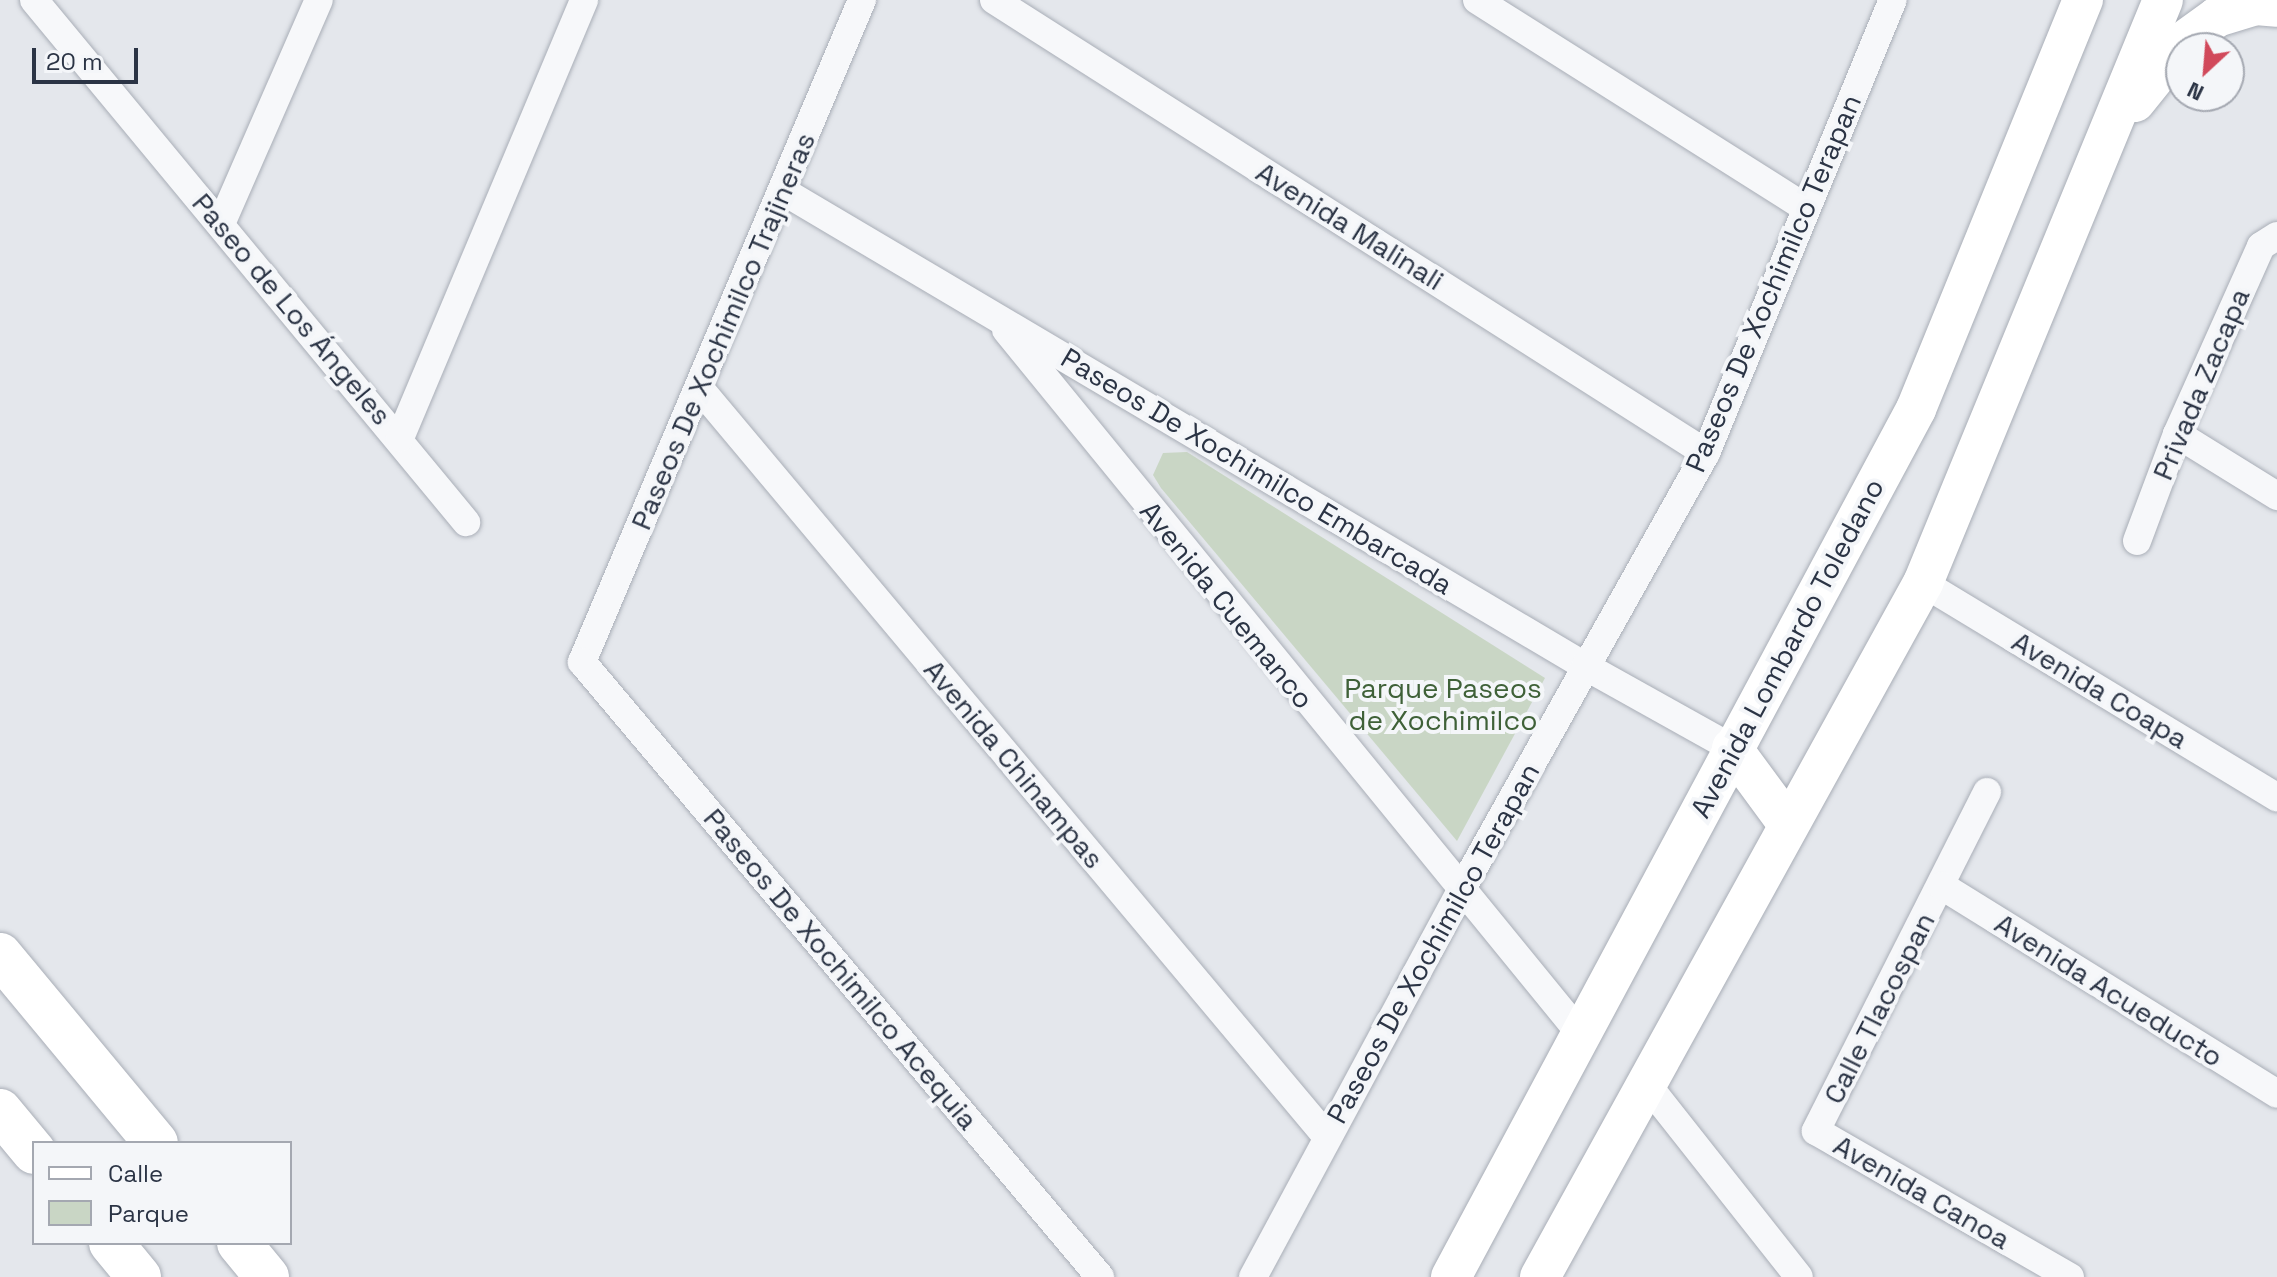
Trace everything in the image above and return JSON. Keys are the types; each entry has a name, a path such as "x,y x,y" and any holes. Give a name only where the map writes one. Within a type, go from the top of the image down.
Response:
{"main road":[{"name":"Avenida Lombardo Toledano","path":"1451,1277 1579,1032 1916,409 2083,0"},
{"path":"1540,1277 1787,823 1923,583 2163,0"},
{"path":"2107,137 2184,41 2217,17 2256,5 2277,7"},
{"path":"1732,748 1787,823"},
{"path":"0,955 154,1141"},
{"path":"0,1111 32,1150"},
{"path":"113,1245 139,1277"},
{"path":"241,1245 267,1277"}],"street":[{"path":"221,224 319,0"},
{"name":"Paseo de Los Ángeles","path":"38,2 400,438 584,0"},
{"name":"Paseos De Xochimilco Trajineras","path":"582,662 701,390 862,0"},
{"name":"Avenida Malinali","path":"994,0 1706,453"},
{"path":"1477,0 1805,207"},
{"name":"Paseos De Xochimilco Terapan","path":"1253,1277 1460,892 1706,453 1893,0"},
{"name":"Paseos De Xochimilco Embarcada","path":"783,191 1197,432 1585,666 1732,748"},
{"name":"Privada Zacapa","path":"2137,541 2177,434 2261,246 2277,236"},
{"name":"Avenida Cuemanco","path":"995,317 1460,892 1579,1032"},
{"name":"Avenida Chinampas","path":"701,390 1327,1137"},
{"path":"2177,434 2277,496"},
{"path":"400,438 466,522"},
{"name":"Avenida Coapa","path":"1923,583 2277,797"},
{"name":"Paseos De Xochimilco Acequia","path":"582,662 1100,1277"},
{"name":"Calle Tlacospan","path":"1816,1131 1987,792"},
{"name":"Avenida Acueducto","path":"1942,886 2277,1094"},
{"path":"1645,1082 1799,1277"},
{"name":"Avenida Canoa","path":"1816,1131 2070,1277"}],"green space":[{"name":"Parque Paseos de Xochimilco","path":"1187,452 1545,678 1457,841 1161,488 1153,475 1163,453"}]}
